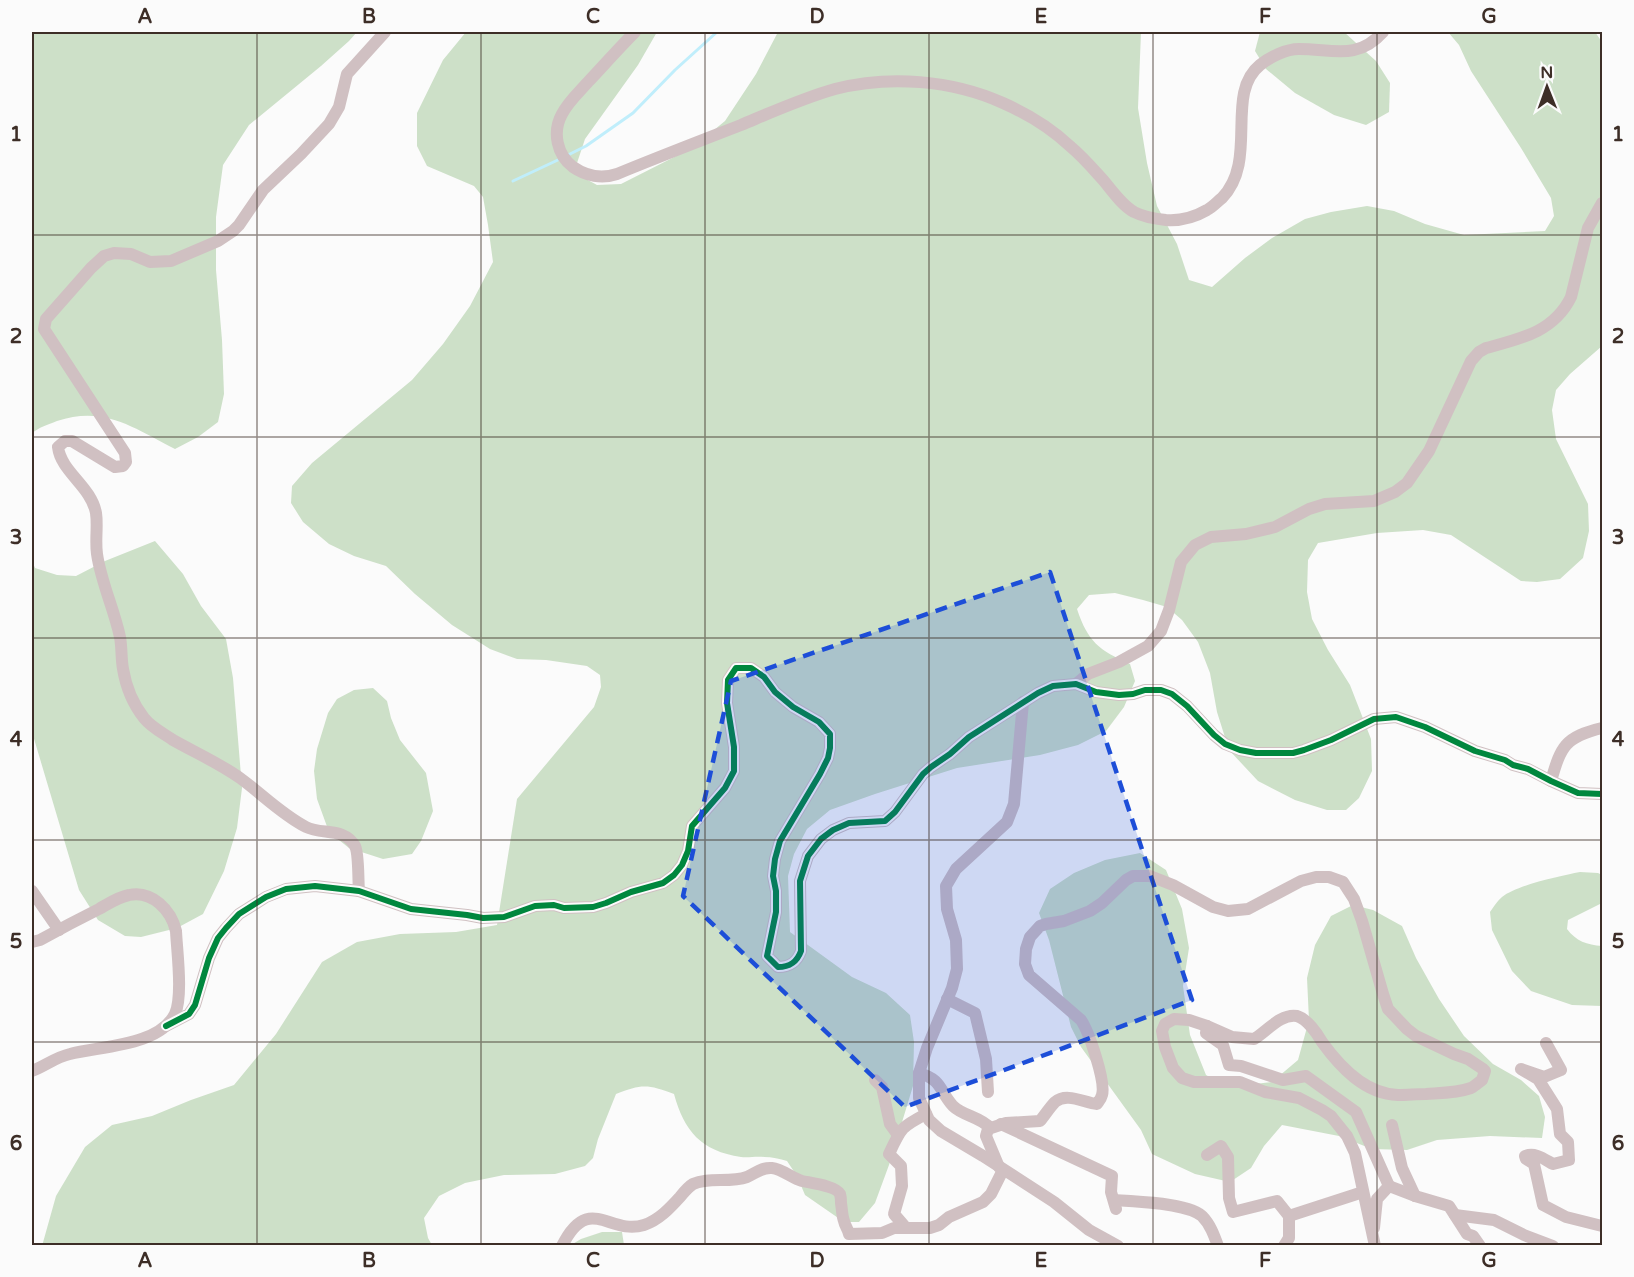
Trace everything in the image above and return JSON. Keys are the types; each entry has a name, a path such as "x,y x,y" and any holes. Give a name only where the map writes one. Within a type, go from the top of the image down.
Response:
{"street":[{"path":"359,891 356,848 348,837 340,833 308,828 271,804 242,779 216,762 156,729 134,704 132,695 128,691 123,670 120,637 97,554 96,514 93,503 59,456 58,447 65,441 72,441 115,467 123,466 126,462 125,453 44,329 46,319 104,256 114,253 131,254 150,262 171,261 218,241 233,231 263,190 329,124 339,108 347,74 385,32"},
{"path":"635,32 561,114 556,141 567,163 590,175 617,174 835,89 885,82 925,83 973,92 1025,114 1072,147 1118,198 1133,211 1152,218 1173,221 1186,219 1210,209 1232,185 1240,161 1243,98 1246,85 1252,73 1261,64 1286,51 1298,49 1331,52 1354,51 1366,46 1383,32"},
{"path":"1076,684 1088,674 1119,662 1149,646 1161,632 1181,562 1194,545 1211,537 1246,534 1275,527 1309,509 1325,504 1374,501 1395,492 1407,483 1429,451 1471,361 1479,352 1530,336 1556,319 1567,306 1588,228 1602,203"},
{"path":"32,1071 69,1054 147,1038 189,1014 195,1005 209,958 218,938 239,914 266,897 286,889 315,886 359,891 411,909 483,918 504,917 534,906 593,907 631,892 663,883 682,865 688,851 692,826 726,788 734,771 734,747 727,703 728,680 736,668 751,668 764,677 775,692 792,707 819,722 830,734 828,758 780,841 774,859 776,912 767,956 778,967 787,967 798,960 801,951 800,881 808,856 821,839 833,830 849,823 885,821 931,767 969,737 1023,702 1053,686 1076,684 1096,692 1119,695 1145,690 1161,690 1172,694 1187,706 1225,744 1239,750 1256,753 1293,753 1331,740 1374,719 1396,717 1425,727 1475,751 1528,769 1578,793 1602,794"},
{"path":"1023,702 1014,804 1007,822 956,868 946,886 948,909 956,940 957,969 919,1073 919,1098 929,1120 940,1131 1054,1202 1089,1230 1118,1245"},
{"path":"1551,781 1558,759 1574,738 1602,728"},
{"path":"562,1245 569,1231 588,1218 600,1218 625,1226 642,1226 665,1212 690,1185 700,1181 727,1181 747,1177 759,1169 774,1168 799,1180 834,1189 840,1194 844,1224 849,1234 882,1233 894,1228 930,1228 983,1202 991,1194 1001,1169 986,1136 995,1126 1040,1121 1062,1098 1070,1097 1097,1104 1102,1095 1102,1080 1087,1028 1081,1020 1029,975 1025,964 1030,937 1040,926 1064,921 1090,911 1133,876 1150,876 1173,885 1213,907 1228,911 1248,909 1301,881 1316,877 1329,877 1343,882 1354,898 1388,1009 1416,1036 1467,1059 1485,1071 1482,1080 1471,1088 1446,1092 1386,1094 1363,1085 1351,1075 1315,1031 1301,1018 1295,1016 1284,1018 1254,1039 1232,1037 1189,1020 1174,1019 1165,1023 1162,1031 1165,1047 1173,1068 1182,1078 1194,1082 1240,1082 1265,1092 1299,1098 1330,1116 1347,1136 1355,1153 1374,1244"},
{"path":"32,891 59,930"},
{"path":"32,942 129,894 152,898 162,905 174,920 176,931 179,1000 166,1026"},
{"path":"947,999 975,1013 986,1059 988,1092"},
{"path":"1207,1026 1206,1033 1223,1045 1229,1065 1241,1066 1283,1080 1306,1076 1356,1112 1389,1186 1449,1206 1467,1234 1473,1236 1480,1245"},
{"path":"1546,1043 1561,1071 1544,1077 1521,1069 1538,1079 1557,1109 1560,1134 1568,1142 1569,1160 1553,1164 1537,1155 1525,1156 1534,1164 1543,1205 1566,1216 1602,1226"},
{"path":"919,1073 929,1076 937,1083 952,1105 963,1113 1112,1176 1111,1192 1115,1204 1181,1207 1201,1215 1213,1231 1218,1245"},
{"path":"875,1080 882,1087 890,1124 898,1135"},
{"path":"906,1228 894,1214 902,1186 901,1166 889,1154 905,1125 926,1114"},
{"path":"1392,1125 1401,1168 1415,1196"},
{"path":"1207,1155 1221,1146 1228,1157 1229,1198 1233,1212 1276,1201 1289,1216 1288,1238 1284,1245"},
{"path":"1374,1244 1377,1199 1389,1186"},
{"path":"1289,1216 1363,1192"},
{"path":"1455,1215 1494,1220 1524,1235 1553,1245"}],"highlighted area":[{"path":"1050,572 1192,1000 905,1107 683,896 731,681"}],"green space":[{"path":"32,32 357,32 321,66 249,125 223,165 216,217 216,270 224,394 218,422 198,437 175,449 132,427 104,417 74,417 57,421 32,433"},
{"path":"466,32 657,32 638,65 585,139 576,166 586,179 597,185 621,184 692,148 725,121 756,74 778,32 1141,32 1138,108 1157,206 1177,244 1189,280 1212,287 1272,238 1305,219 1331,212 1367,206 1394,211 1425,224 1464,235 1545,231 1554,216 1551,198 1471,71 1459,45 1448,32 1595,32 1602,42 1602,346 1570,374 1556,390 1552,410 1556,439 1588,504 1589,531 1583,558 1560,579 1537,582 1521,581 1451,535 1423,530 1377,533 1318,543 1308,560 1307,592 1312,619 1350,685 1371,739 1372,771 1359,798 1346,810 1327,810 1295,800 1258,781 1229,750 1217,712 1210,673 1198,642 1182,620 1167,607 1115,593 1089,595 1077,609 1090,637 1110,654 1130,664 1135,681 1124,707 1106,731 1078,745 1040,755 957,768 875,794 830,810 807,829 794,854 788,876 790,932 852,977 886,993 910,1015 914,1042 913,1086 889,1165 875,1203 859,1222 844,1222 805,1195 797,1176 787,1161 770,1157 741,1157 715,1150 705,1144 689,1129 674,1094 645,1086 616,1094 593,1158 585,1166 555,1174 504,1175 465,1183 439,1196 424,1218 428,1238 432,1245 42,1246 56,1196 85,1147 112,1125 152,1116 234,1085 276,1034 322,962 357,942 400,934 456,932 497,925 517,799 594,707 601,687 600,675 587,666 546,660 517,659 490,649 452,625 386,566 354,556 329,544 303,522 291,503 292,486 312,463 412,380 443,344 470,306 493,262 483,197 474,186 427,166 417,146 417,113 443,60"},
{"path":"1260,32 1344,32 1376,61 1390,83 1389,112 1366,125 1334,115 1295,93 1266,69 1255,51"},
{"path":"155,541 183,574 201,606 226,639 233,678 242,788 237,828 224,871 203,914 177,928 141,937 125,936 98,920 79,890 32,732 32,561 35,568 57,575 76,576 105,561"},
{"path":"373,688 387,701 400,740 426,773 433,811 421,841 412,854 383,859 349,848 329,832 317,799 314,771 317,749 328,713 337,699 354,690"},
{"path":"1140,853 1166,870 1182,909 1189,948 1183,986 1190,1035 1206,1075 1228,1087 1272,1082 1298,1060 1309,1020 1307,978 1315,945 1331,916 1353,905 1373,910 1402,926 1416,958 1439,999 1464,1036 1493,1064 1521,1080 1539,1096 1545,1117 1542,1138 1490,1136 1437,1140 1407,1150 1372,1149 1339,1136 1282,1125 1264,1146 1251,1168 1230,1182 1195,1174 1152,1154 1141,1130 1081,1047 1071,1027 1049,940 1039,913 1050,889 1074,873 1105,860"},
{"path":"1580,872 1602,875 1602,903 1568,920 1567,929 1582,942 1602,946 1602,1006 1572,1005 1531,991 1512,971 1492,930 1490,912 1502,897 1528,885"},
{"path":"602,1232 622,1232 624,1245 571,1245 581,1239"}],"waterway":[{"path":"566,156 586,146 633,113 717,32"},
{"path":"513,181 560,159"}],"cycle path":[{"path":"166,1026 189,1014 195,1005 209,958 218,938 226,928 239,914 266,897 286,889 315,886 359,891 411,909 483,918 504,917 535,906 593,907 631,892 663,883 682,865 688,851 692,826 725,788 734,771 734,747 727,703 728,680 736,668 751,668 764,677 775,692 793,707 819,722 830,734 828,758 780,841 775,859 773,876 776,912 767,956 778,967 792,963 801,951 800,881 808,856 821,839 833,830 849,823 885,821 931,767 969,737 1038,693 1053,686 1076,684 1096,692 1119,695 1145,690 1161,690 1172,694 1187,706 1225,744 1256,753 1293,753 1331,740 1374,719 1396,717 1425,727 1475,751 1528,769 1578,793 1602,794"}]}
